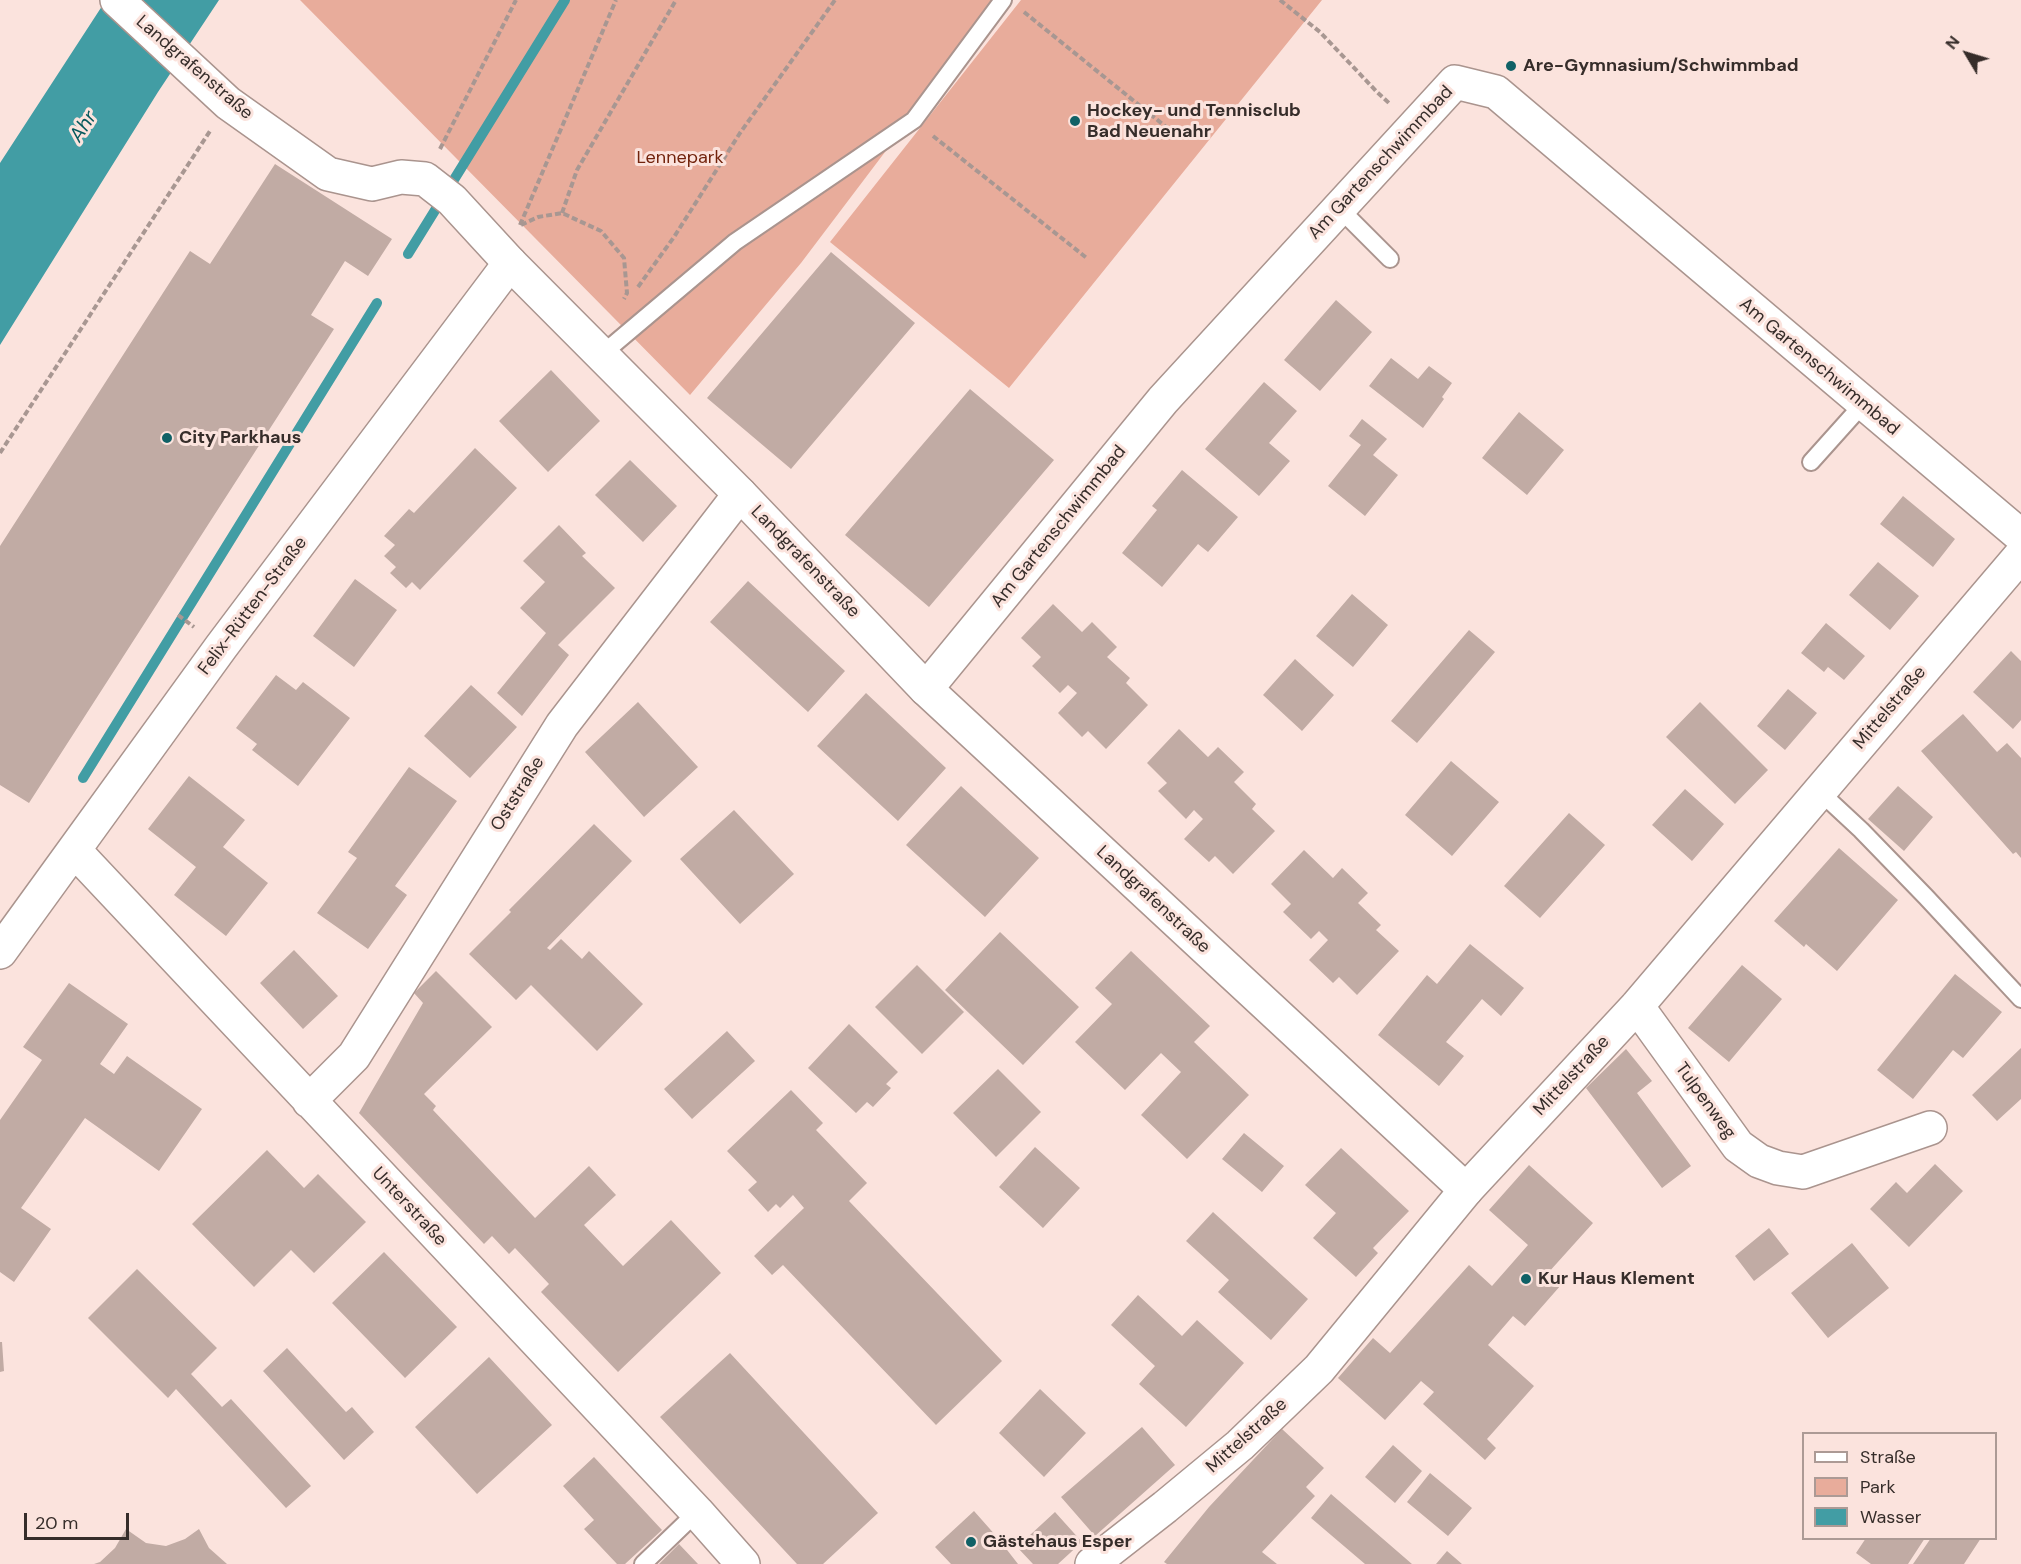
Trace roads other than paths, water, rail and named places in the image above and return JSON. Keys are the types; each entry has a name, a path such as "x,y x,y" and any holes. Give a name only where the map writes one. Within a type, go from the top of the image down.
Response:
{"street":[{"name":"Landgrafenstraße","path":"117,0 228,103 328,174 372,184 401,177 438,189 740,494 926,689 1466,1190"},
{"name":"Am Gartenschwimmbad","path":"926,689 1162,400 1455,82 1496,92 2021,536"},
{"name":"Felix-Rütten-Straße","path":"0,952 221,646 510,263"},
{"name":"Oststraße","path":"309,1101 354,1056 562,725 740,494"},
{"name":"Mittelstraße","path":"1092,1564 1240,1445 1319,1369 1466,1190 1637,1006 2021,555"},
{"name":"Unterstraße","path":"74,850 697,1512 743,1564"},
{"name":"Tulpenweg","path":"1637,1006 1738,1146 1759,1161 1778,1168 1803,1172 1930,1128"}],"lane":[{"path":"601,355 735,242 914,120 1003,0"},
{"path":"1339,208 1390,259"},
{"path":"1811,462 1863,404"},
{"path":"1819,791 1861,830 2021,999"},
{"path":"643,1564 697,1512"}],"water":[{"name":"Ahr","path":"106,0 219,0 158,92 0,345 0,163"}],"waterway":[{"path":"408,254 565,0"},
{"path":"83,778 377,303"}],"place":[{"name":"Are-Gymnasium/Schwimmbad","path":"1511,66"},
{"name":"Hockey- und Tennisclub Bad Neuenahr","path":"1075,121"},
{"name":"City Parkhaus","path":"167,438"},
{"name":"Kur Haus Klement","path":"1526,1279"},
{"name":"Gästehaus Esper","path":"971,1542"}],"park label":[{"name":"Lennepark","path":"680,158"}]}
